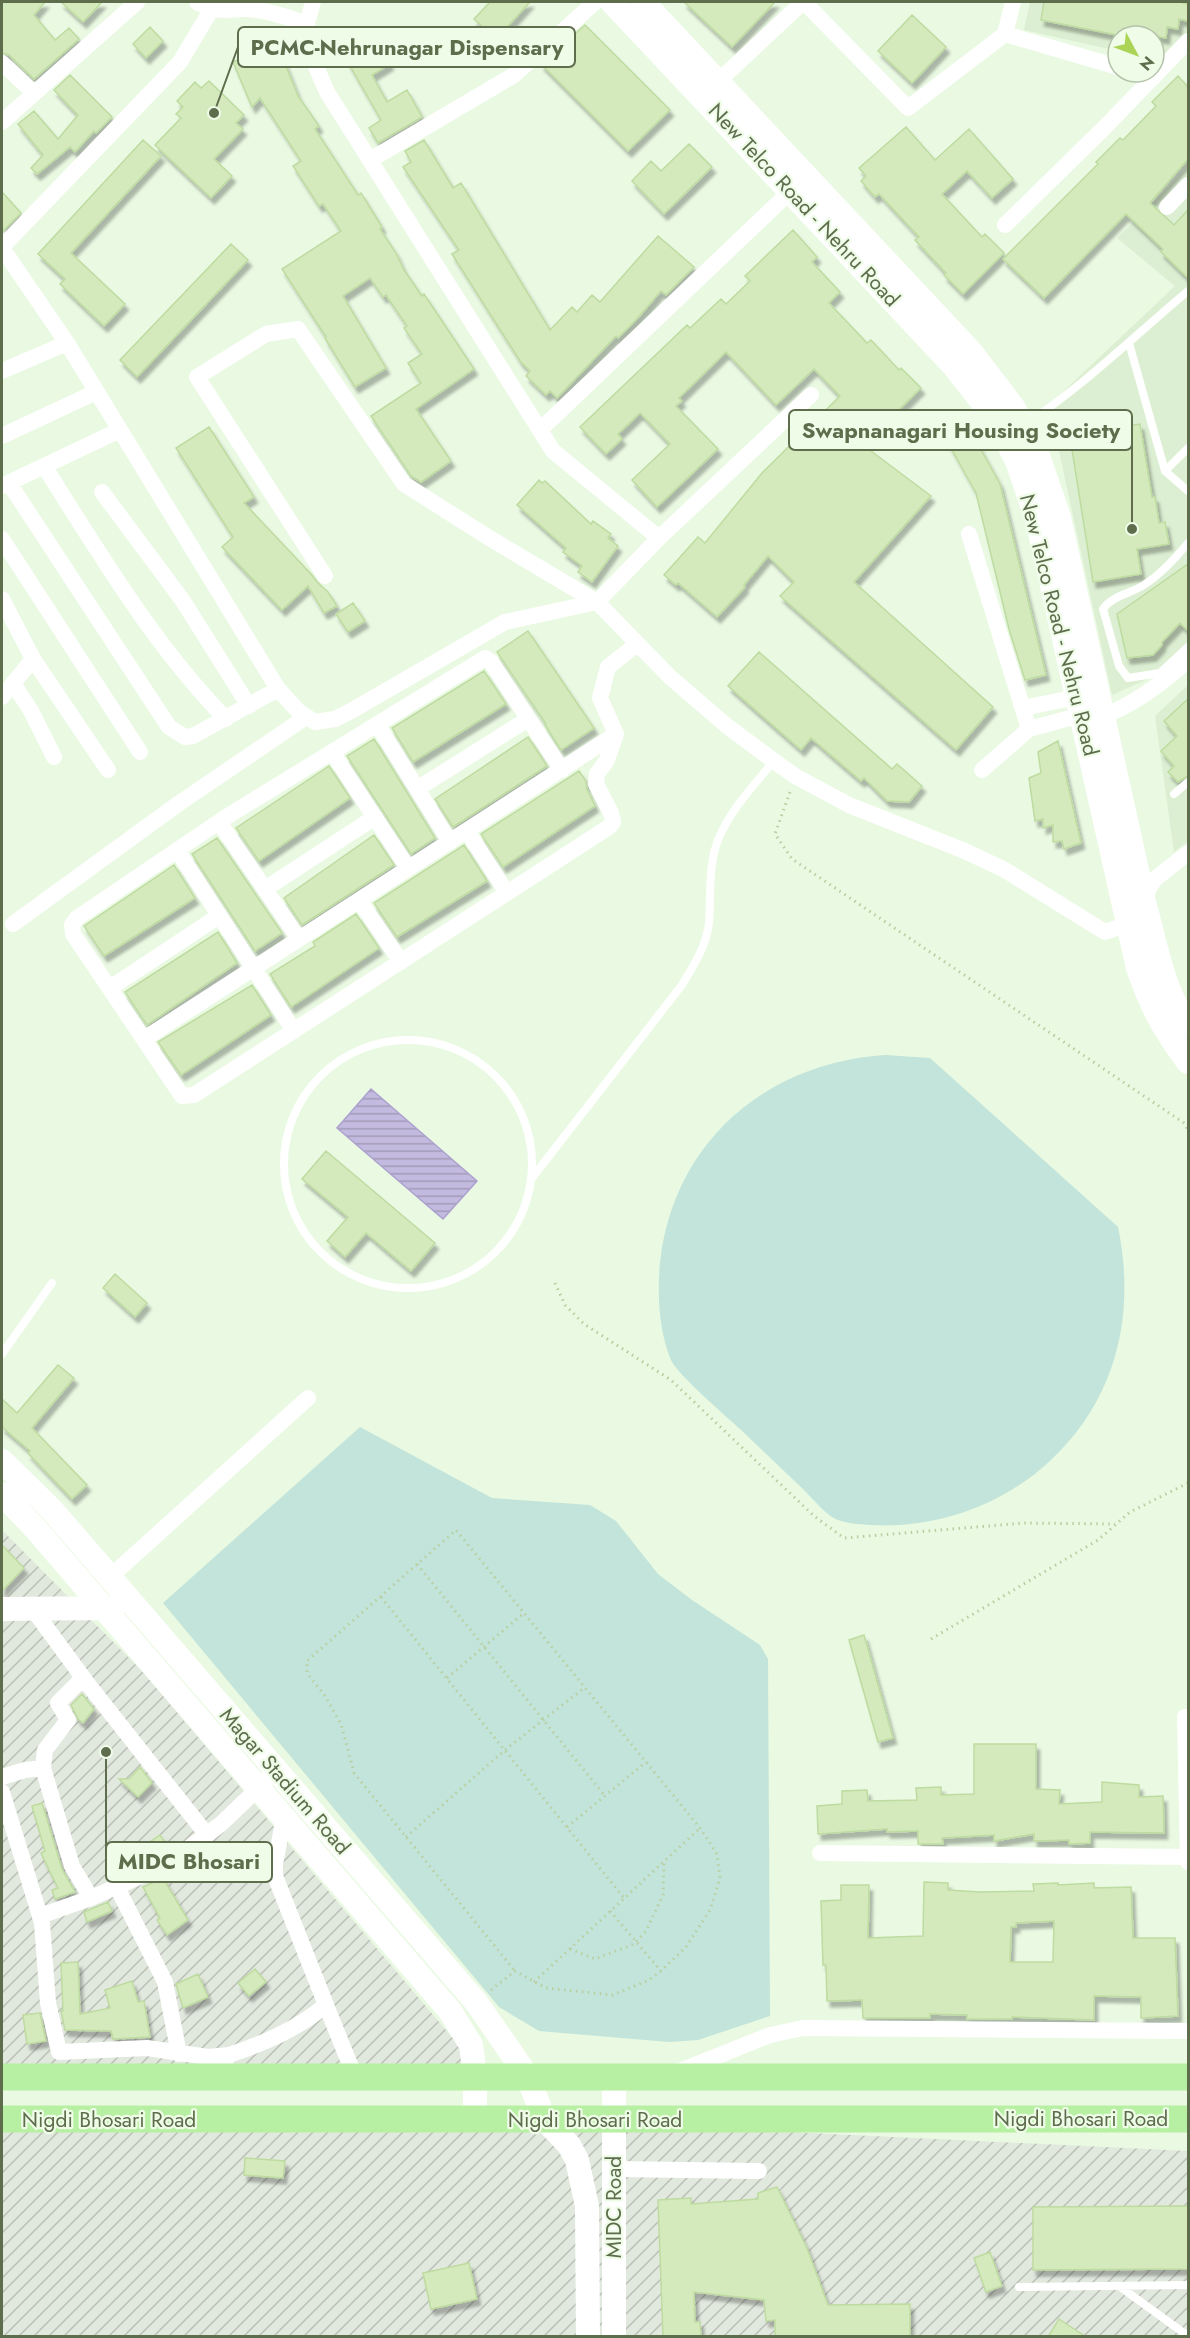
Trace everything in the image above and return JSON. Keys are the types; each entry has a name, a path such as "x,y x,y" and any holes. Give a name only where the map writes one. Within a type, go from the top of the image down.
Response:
{"main road":[{"name":"Nigdi Bhosari Road","path":"2,2077 222,2066 355,2077 1188,2077"},
{"name":"Nigdi Bhosari Road","path":"2,2120 1188,2119"}],"street":[{"path":"2,122 136,2"},
{"path":"313,2 307,24 315,63 327,92 553,451 659,538"},
{"path":"370,160 514,75 595,2"},
{"name":"New Telco Road - Nehru Road","path":"612,2 710,89 799,184 970,352 1013,406 1017,461 1038,523 1086,713 1144,902 1159,962 1171,996 1188,1026"},
{"name":"New Telco Road - Nehru Road","path":"643,2 710,89"},
{"path":"710,89 804,2 908,108 1005,34 1012,2"},
{"path":"307,24 272,12 204,6 180,62 2,248 66,343 278,689 306,717 315,723 343,715 505,622 597,602 659,538 811,395"},
{"path":"1005,34 1106,63"},
{"path":"1166,64 1188,41"},
{"path":"2,63 34,93"},
{"path":"1005,225 1147,84"},
{"path":"540,430 799,184"},
{"path":"1167,207 1188,185"},
{"path":"325,576 197,377 266,334 298,329 404,484 597,602 677,683 727,726 795,776 849,805 965,851 1005,870 1044,892 1105,932 1128,924 1144,902 1155,879 1188,853"},
{"path":"2,371 66,343"},
{"path":"2,436 96,392"},
{"path":"120,430 5,484 169,727 185,737 192,736 278,689"},
{"name":"New Telco Road - Nehru Road","path":"1013,430 1037,453 1059,517 1086,713 1138,968 1151,1005 1188,1062"},
{"path":"44,466 145,623 193,685 226,719"},
{"path":"102,492 183,601 249,706"},
{"path":"969,534 1029,729"},
{"path":"2,539 140,752"},
{"path":"2,599 33,659 108,770"},
{"path":"562,770 491,662 485,657 177,850 77,918 72,925 73,934 182,1096 194,1095 609,827 613,822 611,813 596,784 597,774 607,760 616,734 600,698 608,667 637,644"},
{"path":"2,697 33,659"},
{"path":"982,770 1029,729 1140,697 1188,660"},
{"path":"13,683 31,711 54,757"},
{"path":"1023,708 1086,713"},
{"path":"13,924 160,817 306,717"},
{"path":"417,789 528,719"},
{"path":"377,724 450,842"},
{"path":"144,1039 616,734"},
{"path":"332,752 408,868"},
{"path":"265,889 375,817"},
{"path":"219,822 299,939"},
{"path":"467,831 507,893"},
{"path":"177,850 294,1031"},
{"path":"359,900 401,962"},
{"path":"110,988 219,916"},
{"path":"110,1577 308,1398"},
{"name":"Magar Stadium Road","path":"2,1461 52,1510 476,2002 528,2077 544,2119"},
{"name":"Magar Stadium Road","path":"2,1494 34,1527 450,2011 471,2045 475,2077 475,2120"},
{"path":"32,1608 83,1678 207,1835"},
{"path":"2,1609 136,1608"},
{"path":"83,1678 58,1703 68,1720 45,1750 43,1768 72,1866 92,1898"},
{"path":"820,1853 1188,1860 1185,1717 1188,1717"},
{"path":"2,1777 25,1770 43,1768"},
{"path":"40,1916 92,1898 166,1865 207,1835 276,1771"},
{"path":"2,1792 42,1923 48,2003 59,2052 147,2048 208,2057 222,2066 255,2046 290,2031 326,2005"},
{"path":"284,1816 275,1876 355,2077"},
{"path":"117,1887 165,1982 179,2054"},
{"path":"665,2077 770,2035 803,2028 1188,2031"},
{"name":"MIDC Road","path":"614,2077 614,2337"},
{"path":"544,2119 569,2145 577,2160 587,2206 588,2337"},
{"path":"615,2169 759,2171"}],"lane":[{"path":"1013,430 1047,410 1102,368 1188,291"},
{"path":"1129,343 1165,471 1188,491"},
{"path":"1165,471 1188,448"},
{"path":"1188,543 1171,564 1143,586 1108,601 1103,609 1119,666 1128,678 1160,673 1188,647"},
{"path":"531,1178 528,1134 521,1112 510,1093 496,1076 479,1062 459,1051 416,1040 372,1045 333,1065 316,1080 303,1098 292,1118 286,1140 285,1184 290,1206 299,1226 328,1260 346,1272 366,1282 399,1288 432,1286 454,1279 491,1256 506,1239 518,1220 531,1178 682,985 697,962 709,924 709,892 717,841 729,817 774,761"},
{"path":"1174,794 1188,782"},
{"path":"2,1354 52,1283"},
{"path":"1019,2287 1188,2285"},
{"path":"1118,2286 1188,2337"}],"path":[{"path":"795,776 775,834 792,858 1184,1124 1188,1130"},
{"path":"555,1283 565,1305 584,1324 671,1380 814,1516 844,1538 1024,1523 1115,1524"},
{"path":"932,1640 1098,1540 1130,1512 1188,1483"},
{"path":"456,1530 700,1828 717,1854 720,1878 710,1910 686,1947 649,1980 613,1995 546,1988 515,1971 354,1773 341,1724 325,1696 307,1673 307,1662 417,1564 456,1530"},
{"path":"417,1564 483,1647 545,1719 605,1796"},
{"path":"381,1597 624,1898"},
{"path":"447,1678 524,1613"},
{"path":"406,1837 505,1750 585,1687"},
{"path":"567,1827 646,1762"},
{"path":"534,1982 700,1828"},
{"path":"569,1949 595,1959 636,1941 646,1931 663,1895 664,1861"},
{"path":"610,1911 661,1971"},
{"path":"476,2002 515,1971"}],"shaded area":[{"path":"1030,2 1188,2 1188,32 1166,54 1166,24 1106,24 1106,48 1024,30"},
{"path":"1188,167 1188,654 1175,667 1112,695 1049,405 1175,286 1117,238"},
{"path":"1188,685 1188,841 1174,852 1155,716"},
{"path":"885,1055 930,1058 1118,1227 1123,1259 1124,1291 1122,1323 1116,1353 1106,1382 1092,1410 1074,1436 1051,1460 1012,1490 968,1511 920,1523 871,1525 841,1521 832,1517 682,1375 671,1360 667,1349 661,1325 659,1287 660,1263 669,1220 684,1181 706,1146 733,1117 765,1092 801,1074 842,1061"},
{"path":"371,1089 477,1181 443,1219 337,1128"},
{"path":"360,1427 492,1498 590,1505 616,1521 658,1574 692,1600 760,1645 768,1659 770,2016 698,2040 669,2042 539,2031 499,2007 163,1603"},
{"path":"2,1530 142,1671 478,2068 2,2068"},
{"path":"538,2120 1188,2151 1188,2336 2,2336 2,2122"}],"building":[{"path":"2,2 45,2 34,15 55,40 69,28 79,39 34,79 9,55 2,53"},
{"path":"61,2 102,2 83,22"},
{"path":"490,2 530,2 496,39 474,19"},
{"path":"684,2 775,2 732,47"},
{"path":"1044,2 1184,2 1188,4 1188,21 1179,19 1178,29 1167,27 1166,38 1166,24 1106,24 1106,33 1041,20"},
{"path":"912,15 946,47 912,83 878,51"},
{"path":"585,25 670,110 628,151 541,64"},
{"path":"150,27 163,41 146,58 133,44"},
{"path":"377,41 390,64 372,75 387,102 407,90 422,117 378,143 369,128 381,120 346,59"},
{"path":"277,44 298,96 319,126 315,129 358,195 361,193 404,270 422,296 424,294 474,369 416,409 451,461 421,482 411,476 371,416 421,383 408,363 422,354 404,328 407,326 386,295 383,297 370,278 343,296 386,368 355,387 282,269 341,231 323,204 319,206 293,166 301,161 260,98 252,107 233,62"},
{"path":"70,75 112,117 96,133 94,131 75,152 70,147 37,174 31,168 43,155 18,124 34,111 58,139 78,115 54,90"},
{"path":"1178,76 1188,87 1188,159 1150,203 1174,225 1188,210 1188,278 1161,252 1163,249 1126,214 1044,298 1003,259 1098,164 1096,162 1120,138 1123,140 1156,106 1152,102"},
{"path":"209,81 244,115 236,123 243,129 214,159 232,176 211,198 155,145 181,118 176,114 183,107 177,101 195,82 201,88"},
{"path":"906,127 935,160 969,129 1013,179 992,198 967,171 942,194 982,237 985,234 1004,253 963,294 915,240 919,237 879,194 875,197 861,181 866,176 859,168"},
{"path":"143,140 161,156 71,253 125,304 104,326 60,284 65,279 38,254"},
{"path":"424,140 453,188 461,183 550,330 572,307 577,312 592,295 600,302 658,236 694,267 666,295 661,291 636,320 618,338 616,336 557,398 550,391 546,395 526,376 530,371 520,361 452,254 459,250 403,167 411,162 405,151"},
{"path":"689,144 712,167 664,214 632,181 651,161 661,171"},
{"path":"2,192 21,213 2,232"},
{"path":"793,230 817,257 812,262 840,292 829,303 867,343 871,340 899,370 901,368 921,388 863,445 931,496 854,582 993,707 956,750 780,596 794,582 768,556 744,585 745,587 717,617 678,583 676,585 664,575 698,537 705,543 762,473 840,396 814,369 776,405 726,352 679,398 682,401 676,406 718,449 657,507 632,480 670,444 640,413 618,434 622,439 606,454 580,427 687,325 690,328 721,299 726,304 750,281 745,276"},
{"path":"231,244 248,260 137,377 120,360"},
{"path":"1091,420 1093,431 1140,424 1152,497 1155,497 1159,523 1165,522 1169,544 1137,549 1141,574 1093,582 1068,424"},
{"path":"209,427 254,497 244,503 328,592 337,606 324,613 308,586 282,610 222,547 233,537 176,448"},
{"path":"969,428 1000,484 1046,675 1025,680 1009,629 976,493 947,441"},
{"path":"539,480 542,483 545,481 591,524 593,521 611,534 608,538 618,546 592,582 578,572 582,566 563,552 566,548 517,505"},
{"path":"1188,564 1188,631 1180,623 1153,655 1127,658 1117,614"},
{"path":"353,603 365,621 348,632 336,614"},
{"path":"528,631 594,728 561,750 497,652"},
{"path":"759,652 892,769 897,764 922,786 909,802 887,801 864,778 861,781 811,738 801,750 728,686"},
{"path":"484,671 506,704 413,762 392,728"},
{"path":"1188,699 1188,776 1178,782 1168,772 1174,766 1161,751 1177,736 1164,721"},
{"path":"528,737 547,766 453,827 435,799"},
{"path":"374,739 435,838 411,854 347,756"},
{"path":"1058,741 1081,843 1064,849 1062,841 1053,842 1053,825 1043,828 1043,819 1035,821 1029,778 1041,773 1038,752"},
{"path":"329,766 350,798 259,861 236,828"},
{"path":"579,771 586,781 595,806 503,867 481,834"},
{"path":"374,835 394,865 302,925 284,898"},
{"path":"217,838 282,933 255,951 192,854"},
{"path":"464,845 487,881 397,937 374,903"},
{"path":"174,865 195,898 104,956 84,926"},
{"path":"356,914 379,948 291,1007 270,974 315,946 313,942"},
{"path":"218,932 237,963 147,1025 125,992"},
{"path":"252,985 271,1015 181,1075 158,1042"},
{"path":"326,1151 435,1243 411,1271 366,1233 345,1257 327,1241 348,1217 302,1179"},
{"path":"115,1274 147,1303 135,1317 103,1288"},
{"path":"58,1365 74,1378 32,1428 87,1485 72,1499 28,1453 30,1451 2,1427 2,1399 17,1413"},
{"path":"2,1545 24,1568 2,1591"},
{"path":"864,1635 893,1738 878,1742 849,1640"},
{"path":"82,1694 94,1709 83,1723 78,1719 71,1705"},
{"path":"974,1744 1036,1744 1036,1789 1060,1790 1059,1804 1102,1802 1102,1782 1139,1785 1139,1797 1163,1796 1164,1833 1090,1832 1090,1843 1069,1844 1069,1840 1034,1841 1034,1834 994,1841 994,1835 942,1838 943,1844 918,1844 918,1831 887,1832 887,1829 818,1834 817,1806 842,1804 842,1791 867,1790 868,1801 917,1800 916,1788 941,1787 941,1795 974,1794"},
{"path":"140,1767 152,1783 138,1797 119,1779 129,1779"},
{"path":"42,1803 62,1869 75,1892 55,1899 52,1890 58,1888 41,1853 45,1851 32,1806"},
{"path":"160,1835 170,1849 157,1858 147,1844"},
{"path":"163,1878 188,1920 167,1935 157,1920 160,1918 143,1887"},
{"path":"924,1882 948,1883 948,1890 980,1892 1034,1891 1033,1884 1058,1883 1058,1885 1094,1883 1094,1888 1131,1887 1133,1938 1175,1938 1178,2016 1141,2018 1141,1997 1094,1996 1094,2020 1012,2017 1012,2019 967,2019 967,2015 930,2014 930,2018 863,2018 862,2000 827,2001 826,1965 823,1965 821,1901 841,1900 841,1885 869,1885 868,1938 923,1936","holes":["1054,1921 1053,1962 1010,1962 1011,1927 1016,1927 1016,1923"]},
{"path":"108,1902 112,1911 87,1922 84,1912"},
{"path":"78,1962 80,2014 110,2008 105,1990 132,1981 138,2002 144,2001 150,2037 113,2039 111,2031 65,2030 61,2011 63,2011 61,1963"},
{"path":"255,1969 266,1982 249,1996 238,1983"},
{"path":"198,1974 208,1997 183,2008 176,1984"},
{"path":"40,2013 46,2041 27,2044 23,2015"},
{"path":"245,2158 285,2161 283,2178 244,2175"},
{"path":"777,2187 807,2248 828,2305 910,2304 910,2337 775,2337 775,2320 766,2321 764,2300 694,2292 695,2322 700,2322 701,2337 663,2337 658,2200 691,2198 691,2204 758,2199 758,2193"},
{"path":"1188,2206 1188,2269 1033,2270 1033,2207"},
{"path":"990,2252 1002,2286 986,2292 974,2258"},
{"path":"469,2263 477,2299 431,2309 423,2273"},
{"path":"1059,2319 1086,2337 1048,2337"}],"place":[{"name":"PCMC-Nehrunagar Dispensary","path":"214,113"},
{"name":"Swapnanagari Housing Society","path":"1132,529"},
{"name":"MIDC Bhosari","path":"106,1752"}]}
